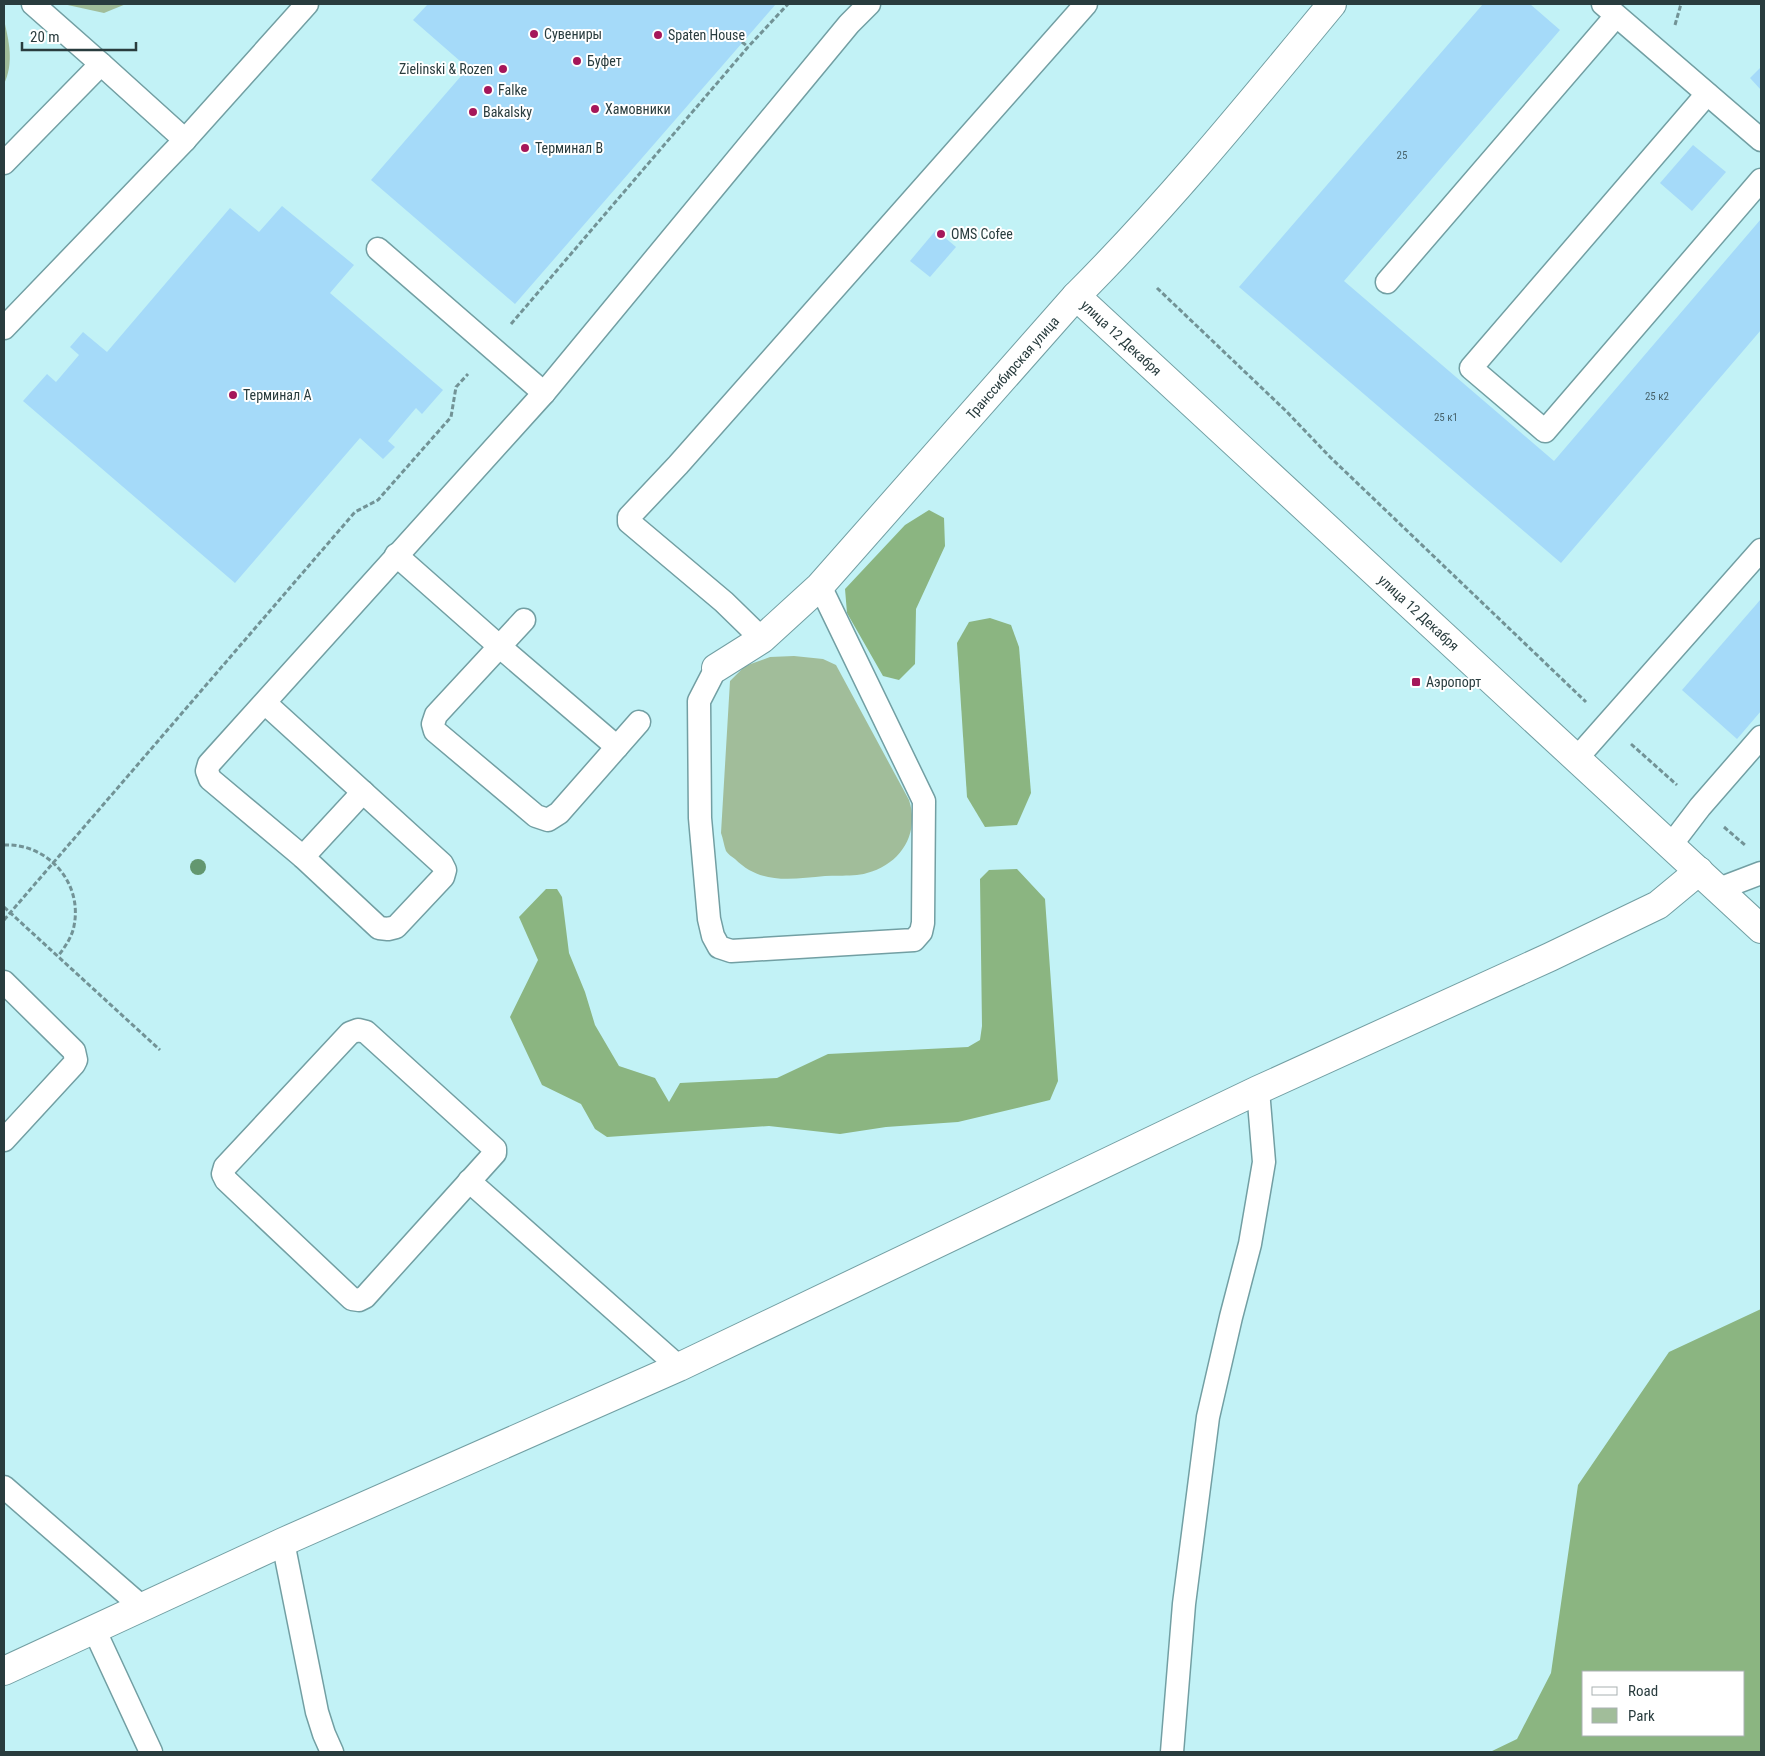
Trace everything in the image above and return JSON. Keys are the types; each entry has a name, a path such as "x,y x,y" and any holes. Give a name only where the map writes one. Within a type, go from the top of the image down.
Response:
{"street":[{"name":"Транссибирская улица","path":"716,668 762,639 820,586 1076,296 1125,246 1253,100 1332,4"},
{"name":"улица 12 Декабря","path":"1076,296 1761,929"},
{"path":"4,1671 283,1542 679,1367 1258,1090 1550,958 1658,905 1699,871"}],"lane":[{"path":"33,4 185,140"},
{"path":"4,328 185,140 307,4"},
{"path":"265,703 442,864 446,870 443,877 396,927 388,929 379,928 303,857 210,779 207,771 209,764 544,393 849,24 869,4"},
{"path":"762,639 724,602 629,522 629,517 678,465 1086,4"},
{"path":"1387,282 1610,10 1761,140"},
{"path":"4,164 101,64"},
{"path":"1707,94 1471,368 1545,431 1761,180"},
{"path":"378,249 544,393"},
{"path":"1577,758 1761,550"},
{"path":"396,555 618,747"},
{"path":"716,668 698,700 700,818 710,919 713,936 719,947 732,951 914,940 921,932 923,923 924,801 820,586"},
{"path":"524,620 436,715 433,724 435,731 536,816 548,820 559,814 639,722"},
{"path":"1671,844 1700,807 1761,737"},
{"path":"303,857 363,792"},
{"path":"1719,889 1761,873"},
{"path":"4,982 74,1051 76,1060 4,1140"},
{"path":"358,1030 366,1032 495,1149 494,1153 469,1182 365,1297 359,1300 352,1299 226,1180 223,1174 225,1167 350,1033 358,1030"},
{"path":"1172,1752 1184,1604 1208,1417 1250,1244 1264,1162 1258,1090"},
{"path":"469,1182 679,1367"},
{"path":"4,1486 142,1607"},
{"path":"283,1542 317,1712 332,1752"},
{"path":"94,1629 151,1752"}],"path":[{"path":"506,330 748,47 788,4"},
{"path":"742,42 748,47"},
{"path":"1157,288 1286,410 1330,457 1608,723 1700,807 1748,847"},
{"path":"4,920 355,512 378,500 450,418 456,387 468,374"},
{"path":"4,845 23,846 40,852 54,862 65,876 72,892 75,908 74,926 68,942 58,956"},
{"path":"4,907 160,1050"}],"green space":[{"path":"63,4 126,4 104,13"},
{"path":"4,20 10,60 4,84"},
{"path":"929,510 944,518 945,546 916,609 915,664 899,680 883,676 847,613 845,589 905,525"},
{"path":"990,618 1011,625 1019,647 1031,793 1017,825 985,827 967,797 957,643 969,622"},
{"path":"794,656 823,659 836,665 909,800 912,812 910,835 898,855 879,869 857,875 789,879 766,877 745,867 726,851 721,833 730,681 745,666 770,657"},
{"path":"1017,869 1045,899 1058,1081 1050,1100 958,1122 886,1127 840,1134 769,1126 607,1137 595,1129 581,1104 542,1085 510,1017 538,960 519,917 546,889 557,889 562,897 569,953 585,992 595,1025 619,1066 655,1078 669,1102 680,1083 777,1078 828,1054 968,1047 980,1040 982,1026 980,879 989,870"},
{"path":"1761,1309 1761,1752 1490,1752 1517,1739 1551,1673 1578,1485 1669,1352"}],"building":[{"name":"Терминал B","path":"428,4 776,4 515,304 371,180 468,68 413,20"},
{"path":"1483,4 1530,4 1560,30 1344,281 1554,461 1761,219 1761,330 1561,563 1239,287"},
{"path":"1761,67 1761,90 1750,78"},
{"path":"1693,145 1726,172 1692,211 1660,183"},
{"name":"Терминал A","path":"282,206 354,265 330,293 443,390 422,414 416,408 388,441 395,447 383,459 360,438 235,583 23,401 47,374 56,382 79,355 70,347 83,332 107,352 230,208 259,232"},
{"path":"936,230 956,247 930,277 910,261"},
{"path":"1761,599 1761,711 1737,739 1682,690"}],"place":[{"name":"Сувениры","path":"534,34"},
{"name":"Spaten House","path":"658,35"},
{"name":"Буфет","path":"577,61"},
{"name":"Zielinski & Rozen","path":"503,69"},
{"name":"Falke","path":"488,90"},
{"name":"Хамовники","path":"595,109"},
{"name":"Bakalsky","path":"473,112"},
{"name":"Терминал B","path":"525,148"},
{"name":"OMS Cofee","path":"941,234"},
{"name":"Терминал A","path":"233,395"},
{"name":"Аэропорт","path":"1416,682"}]}
